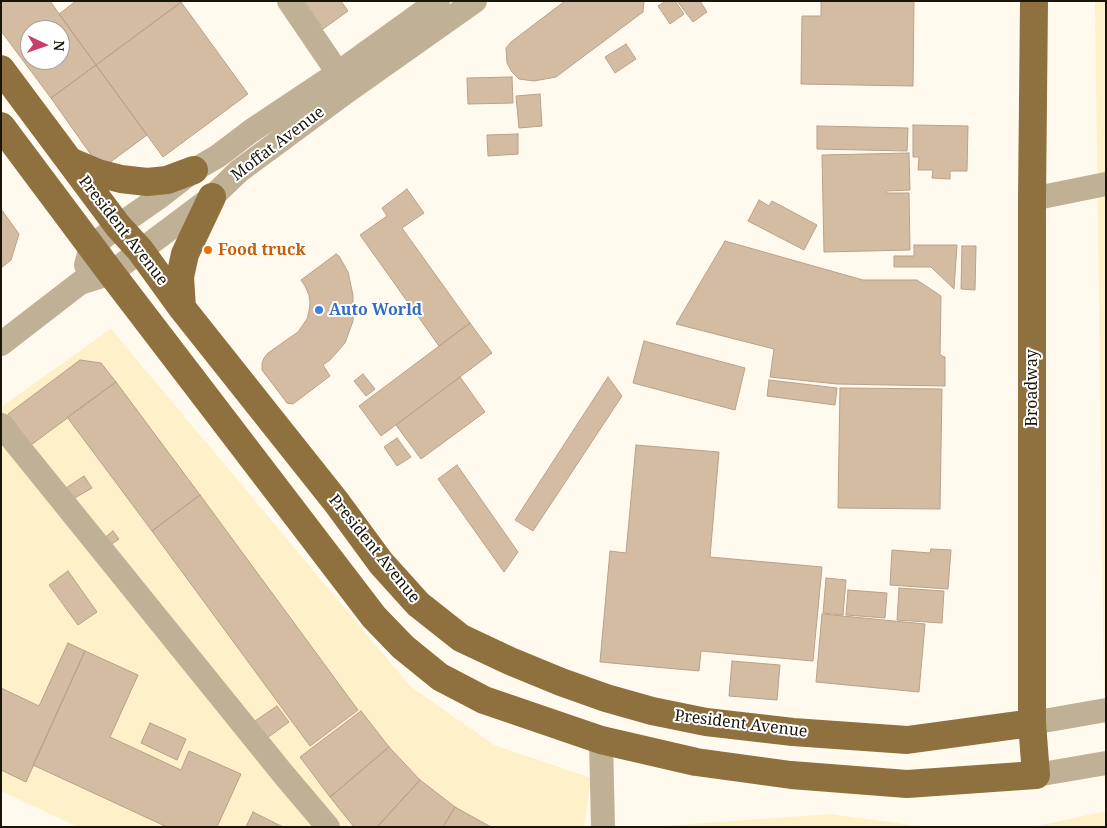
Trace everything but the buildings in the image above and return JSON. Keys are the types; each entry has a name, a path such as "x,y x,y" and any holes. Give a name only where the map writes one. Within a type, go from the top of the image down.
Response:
{"main road":[{"name":"Broadway","path":"1034,1 1032,723 1036,775"},
{"name":"President Avenue","path":"1,69 118,226 140,250 182,308 337,503 381,563 418,604 461,638 510,661 606,698 652,711 706,722 792,732 907,740 1032,723"},
{"name":"President Avenue","path":"1,126 91,247 374,617 404,647 440,677 484,700 601,740 696,762 791,775 907,784 1036,775"},
{"path":"70,161 98,173 121,179 147,182 167,180 194,170"},
{"path":"182,308 180,276 185,254 212,197"},
{"path":"247,450 278,429"},
{"path":"553,723 561,682"}],"street":[{"path":"289,1 338,73"},
{"name":"Moffat Avenue","path":"91,247 194,170 218,156 251,131 338,73 438,1"},
{"name":"Moffat Avenue","path":"1,344 80,283 111,273 212,197 240,171 346,92 475,1"},
{"path":"1032,199 1106,184"},
{"path":"80,283 91,247"},
{"path":"1,425 328,827"},
{"name":"President Avenue","path":"1032,723 1106,710"},
{"path":"601,740 603,827"},
{"name":"President Avenue","path":"1036,775 1106,763"}],"shaded area":[{"path":"1095,1 1106,1 1106,698 1104,693"},
{"path":"111,329 411,687 494,745 591,778 584,827 78,827 1,791 1,407"},
{"path":"1106,811 1106,827 1033,827"},
{"path":"830,814 925,827 651,827"}],"place":[{"name":"Food truck","path":"208,250"},
{"name":"Auto World","path":"319,310"}]}
